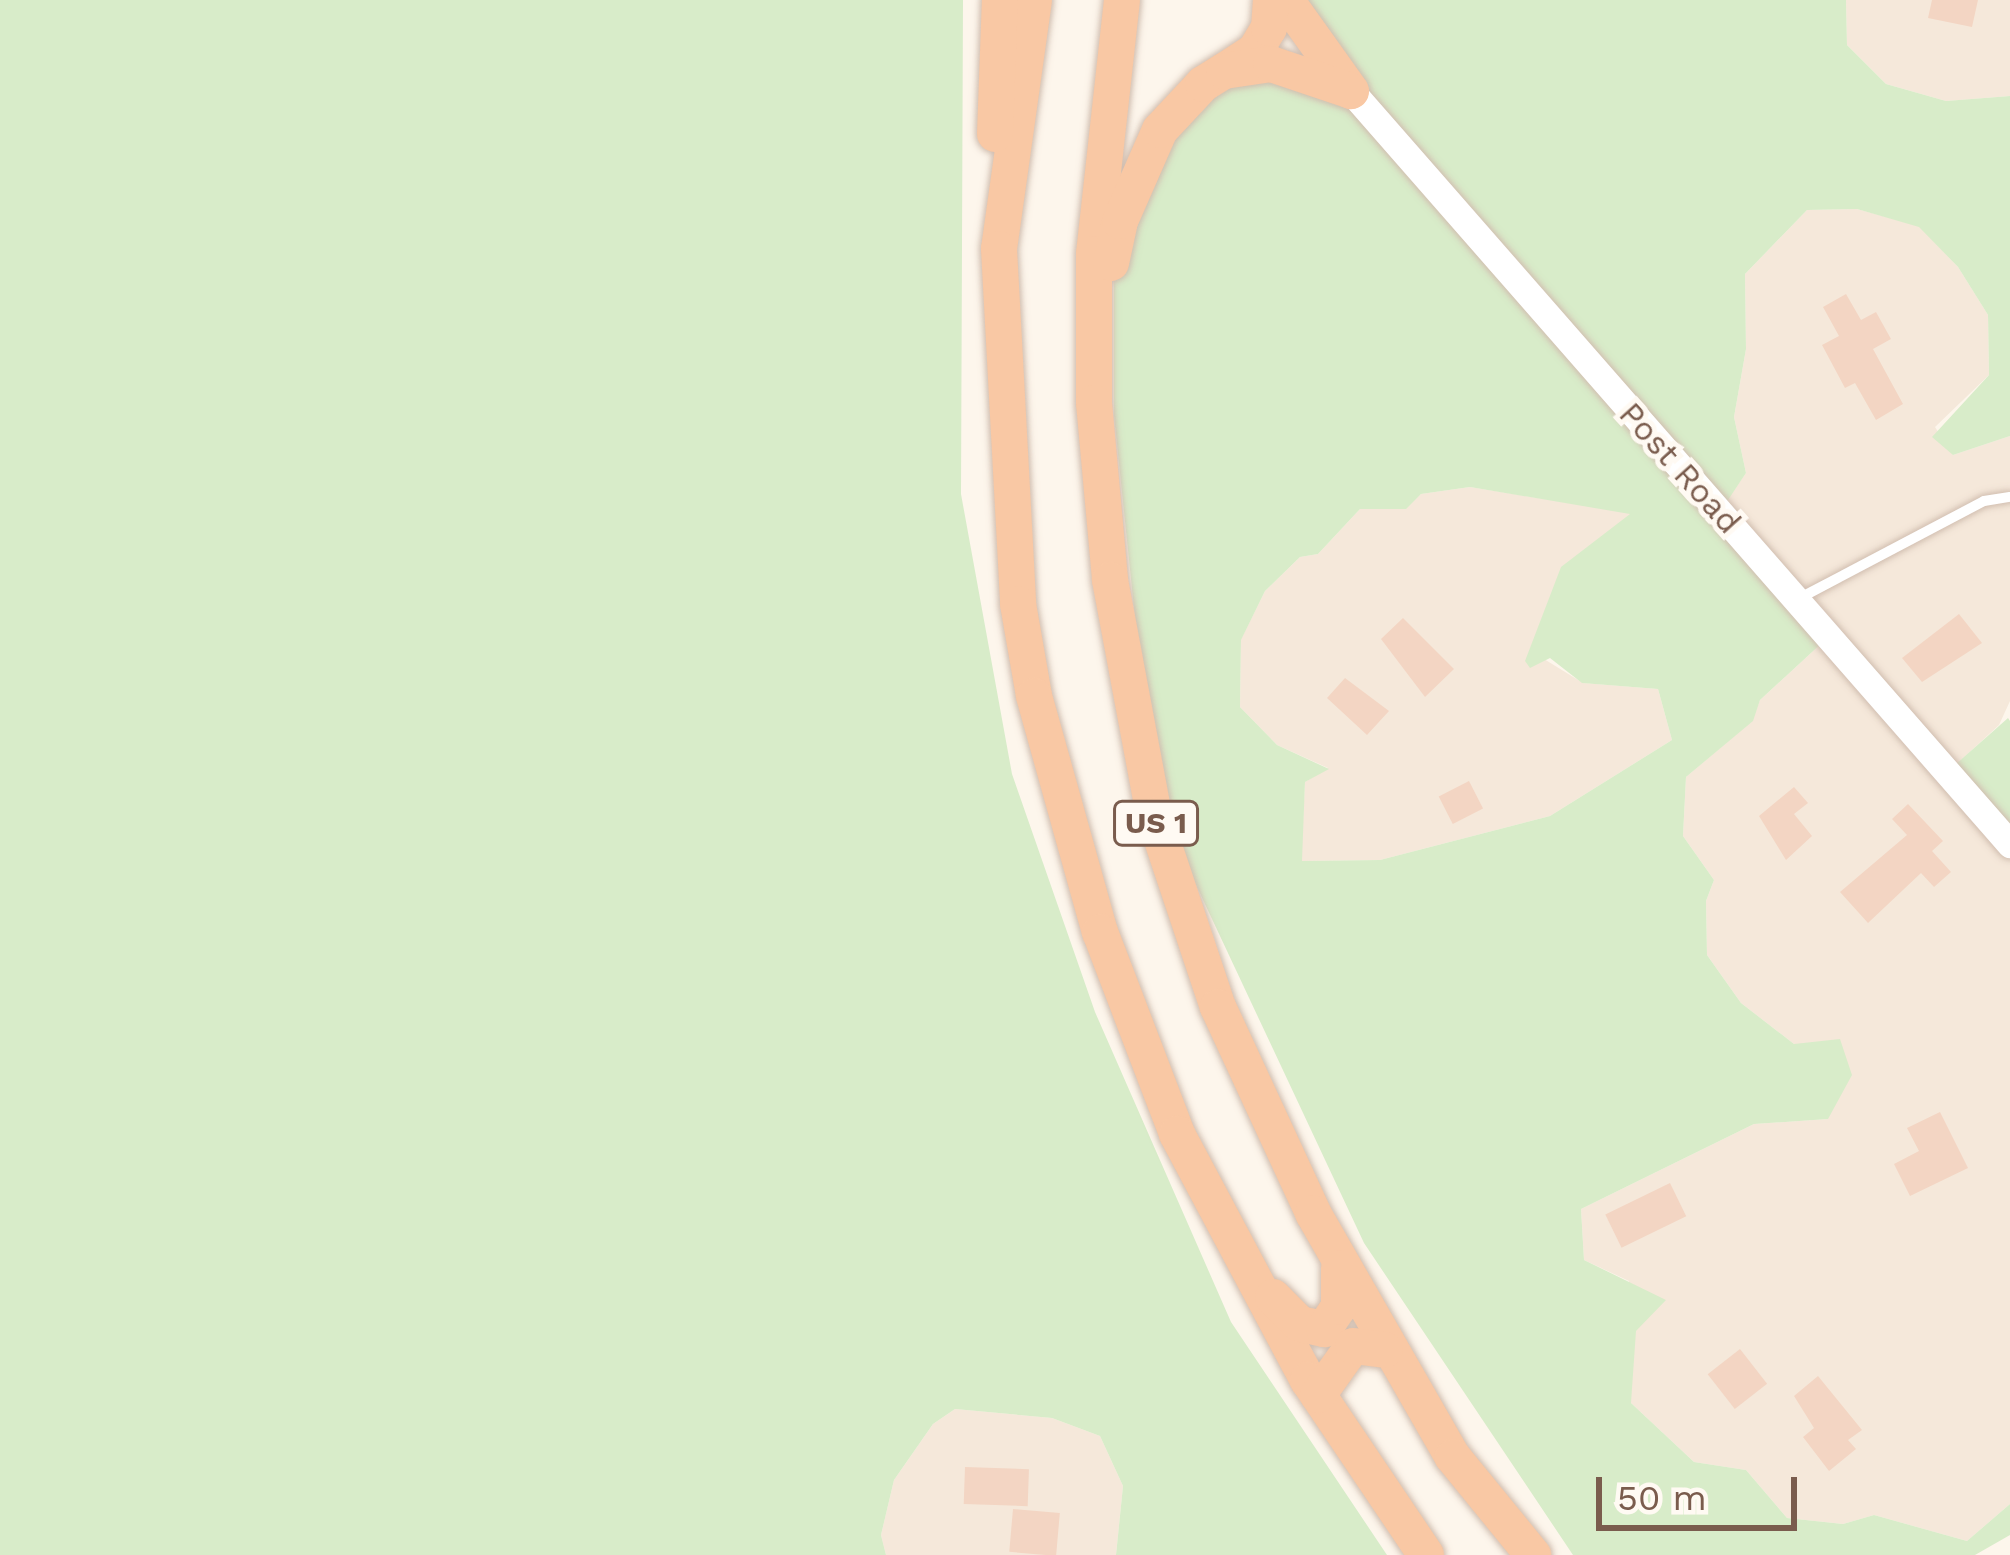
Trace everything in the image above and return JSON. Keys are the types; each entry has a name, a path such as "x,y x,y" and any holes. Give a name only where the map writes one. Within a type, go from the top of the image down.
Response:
{"highway":[{"path":"999,249 1000,0"},
{"name":"US 1","path":"1034,0 999,249 1018,604 1034,696 1128,1015 1252,1280 1318,1396 1426,1555"},
{"name":"US 1","path":"1122,0 1094,254 1094,403 1110,580 1154,816 1218,1007 1340,1264 1385,1350 1453,1457 1533,1555"},
{"path":"1094,403 1120,221 1160,130 1224,70 1255,51 1269,28 1271,0"},
{"path":"1286,0 1351,91"},
{"path":"1224,70 1270,64 1351,91"},
{"path":"1252,1280 1315,1332 1339,1307 1340,1264"},
{"path":"1318,1396 1353,1346 1385,1350"}],"street":[{"name":"Post Road","path":"1351,91 2010,844"}],"lane":[{"path":"1798,599 1984,501 2010,497"}],"shaded area":[{"path":"1846,0 2010,0 2010,96 1946,101 1886,84 1847,45"},
{"path":"1857,209 1919,226 1958,267 1988,315 1989,375 1935,427 1953,455 2010,436 2010,701 1999,725 1948,772 2010,847 2010,1504 1967,1541 1874,1515 1843,1524 1787,1518 1746,1470 1694,1462 1631,1403 1629,1281 1584,1260 1581,1209 1754,1124 1828,1119 1794,1044 1741,1003 1707,955 1706,901 1714,880 1683,836 1686,777 1752,721 1760,700 1824,641 1719,512 1746,473 1734,417 1746,349 1745,274 1807,210"},
{"path":"1470,487 1632,513 1544,659 1583,683 1658,689 1672,740 1550,816 1380,860 1301,861 1305,782 1328,768 1277,745 1240,707 1241,639 1265,591 1300,557 1318,554 1360,509 1405,509 1421,494"},
{"path":"955,1409 1052,1418 1100,1436 1123,1486 1116,1555 886,1555 881,1535 894,1480 933,1424"}],"green space":[{"path":"0,0 963,0 961,494 1012,774 1095,1012 1231,1322 1387,1555 1116,1555 1123,1486 1100,1436 1052,1418 955,1409 933,1424 894,1480 881,1535 886,1555 0,1555"},
{"path":"1281,0 1846,0 1847,45 1886,84 1946,101 2010,96 2010,436 1953,455 1932,437 1989,375 1988,315 1958,267 1919,227 1857,209 1807,210 1745,274 1746,349 1734,417 1746,473 1720,512 1824,641 1760,700 1753,721 1686,777 1683,836 1714,880 1706,901 1707,955 1741,1003 1794,1044 1840,1039 1852,1075 1828,1119 1754,1124 1581,1209 1584,1260 1666,1300 1636,1331 1631,1403 1694,1462 1746,1470 1787,1518 1843,1524 1874,1515 1967,1541 2010,1504 2010,1535 1975,1555 1573,1555 1364,1243 1182,855 1142,685 1114,415 1114,240 1208,76 1332,82","holes":["1470,487 1630,514 1561,567 1525,661 1530,668 1550,658 1582,683 1658,689 1672,740 1550,816 1380,860 1302,861 1305,782 1329,769 1277,745 1240,707 1241,640 1265,591 1300,557 1318,554 1360,509 1406,509 1421,494"]},
{"path":"2008,718 2010,721 2010,847 1947,772"}],"building":[{"path":"1932,0 1978,0 1972,27 1928,18"},
{"path":"1846,294 1861,320 1876,312 1891,339 1873,349 1903,404 1876,420 1855,383 1845,388 1822,345 1839,336 1823,307"},
{"path":"1959,614 1982,643 1922,682 1902,658"},
{"path":"1403,618 1454,669 1425,697 1381,639"},
{"path":"1345,678 1389,711 1367,735 1327,698"},
{"path":"1469,781 1483,809 1453,824 1439,796"},
{"path":"1794,787 1808,803 1794,814 1812,836 1786,860 1759,816"},
{"path":"1908,804 1943,841 1932,851 1951,872 1934,887 1921,873 1868,923 1840,892 1907,835 1892,819"},
{"path":"1940,1112 1968,1168 1910,1196 1894,1164 1919,1151 1907,1128"},
{"path":"1670,1183 1686,1216 1622,1248 1605,1215"},
{"path":"1740,1349 1767,1384 1735,1409 1708,1374"},
{"path":"1818,1376 1862,1430 1848,1440 1856,1449 1829,1471 1803,1437 1814,1428 1794,1396"},
{"path":"965,1467 1029,1469 1028,1506 964,1504"},
{"path":"1013,1509 1060,1513 1056,1555 1009,1552"}]}
